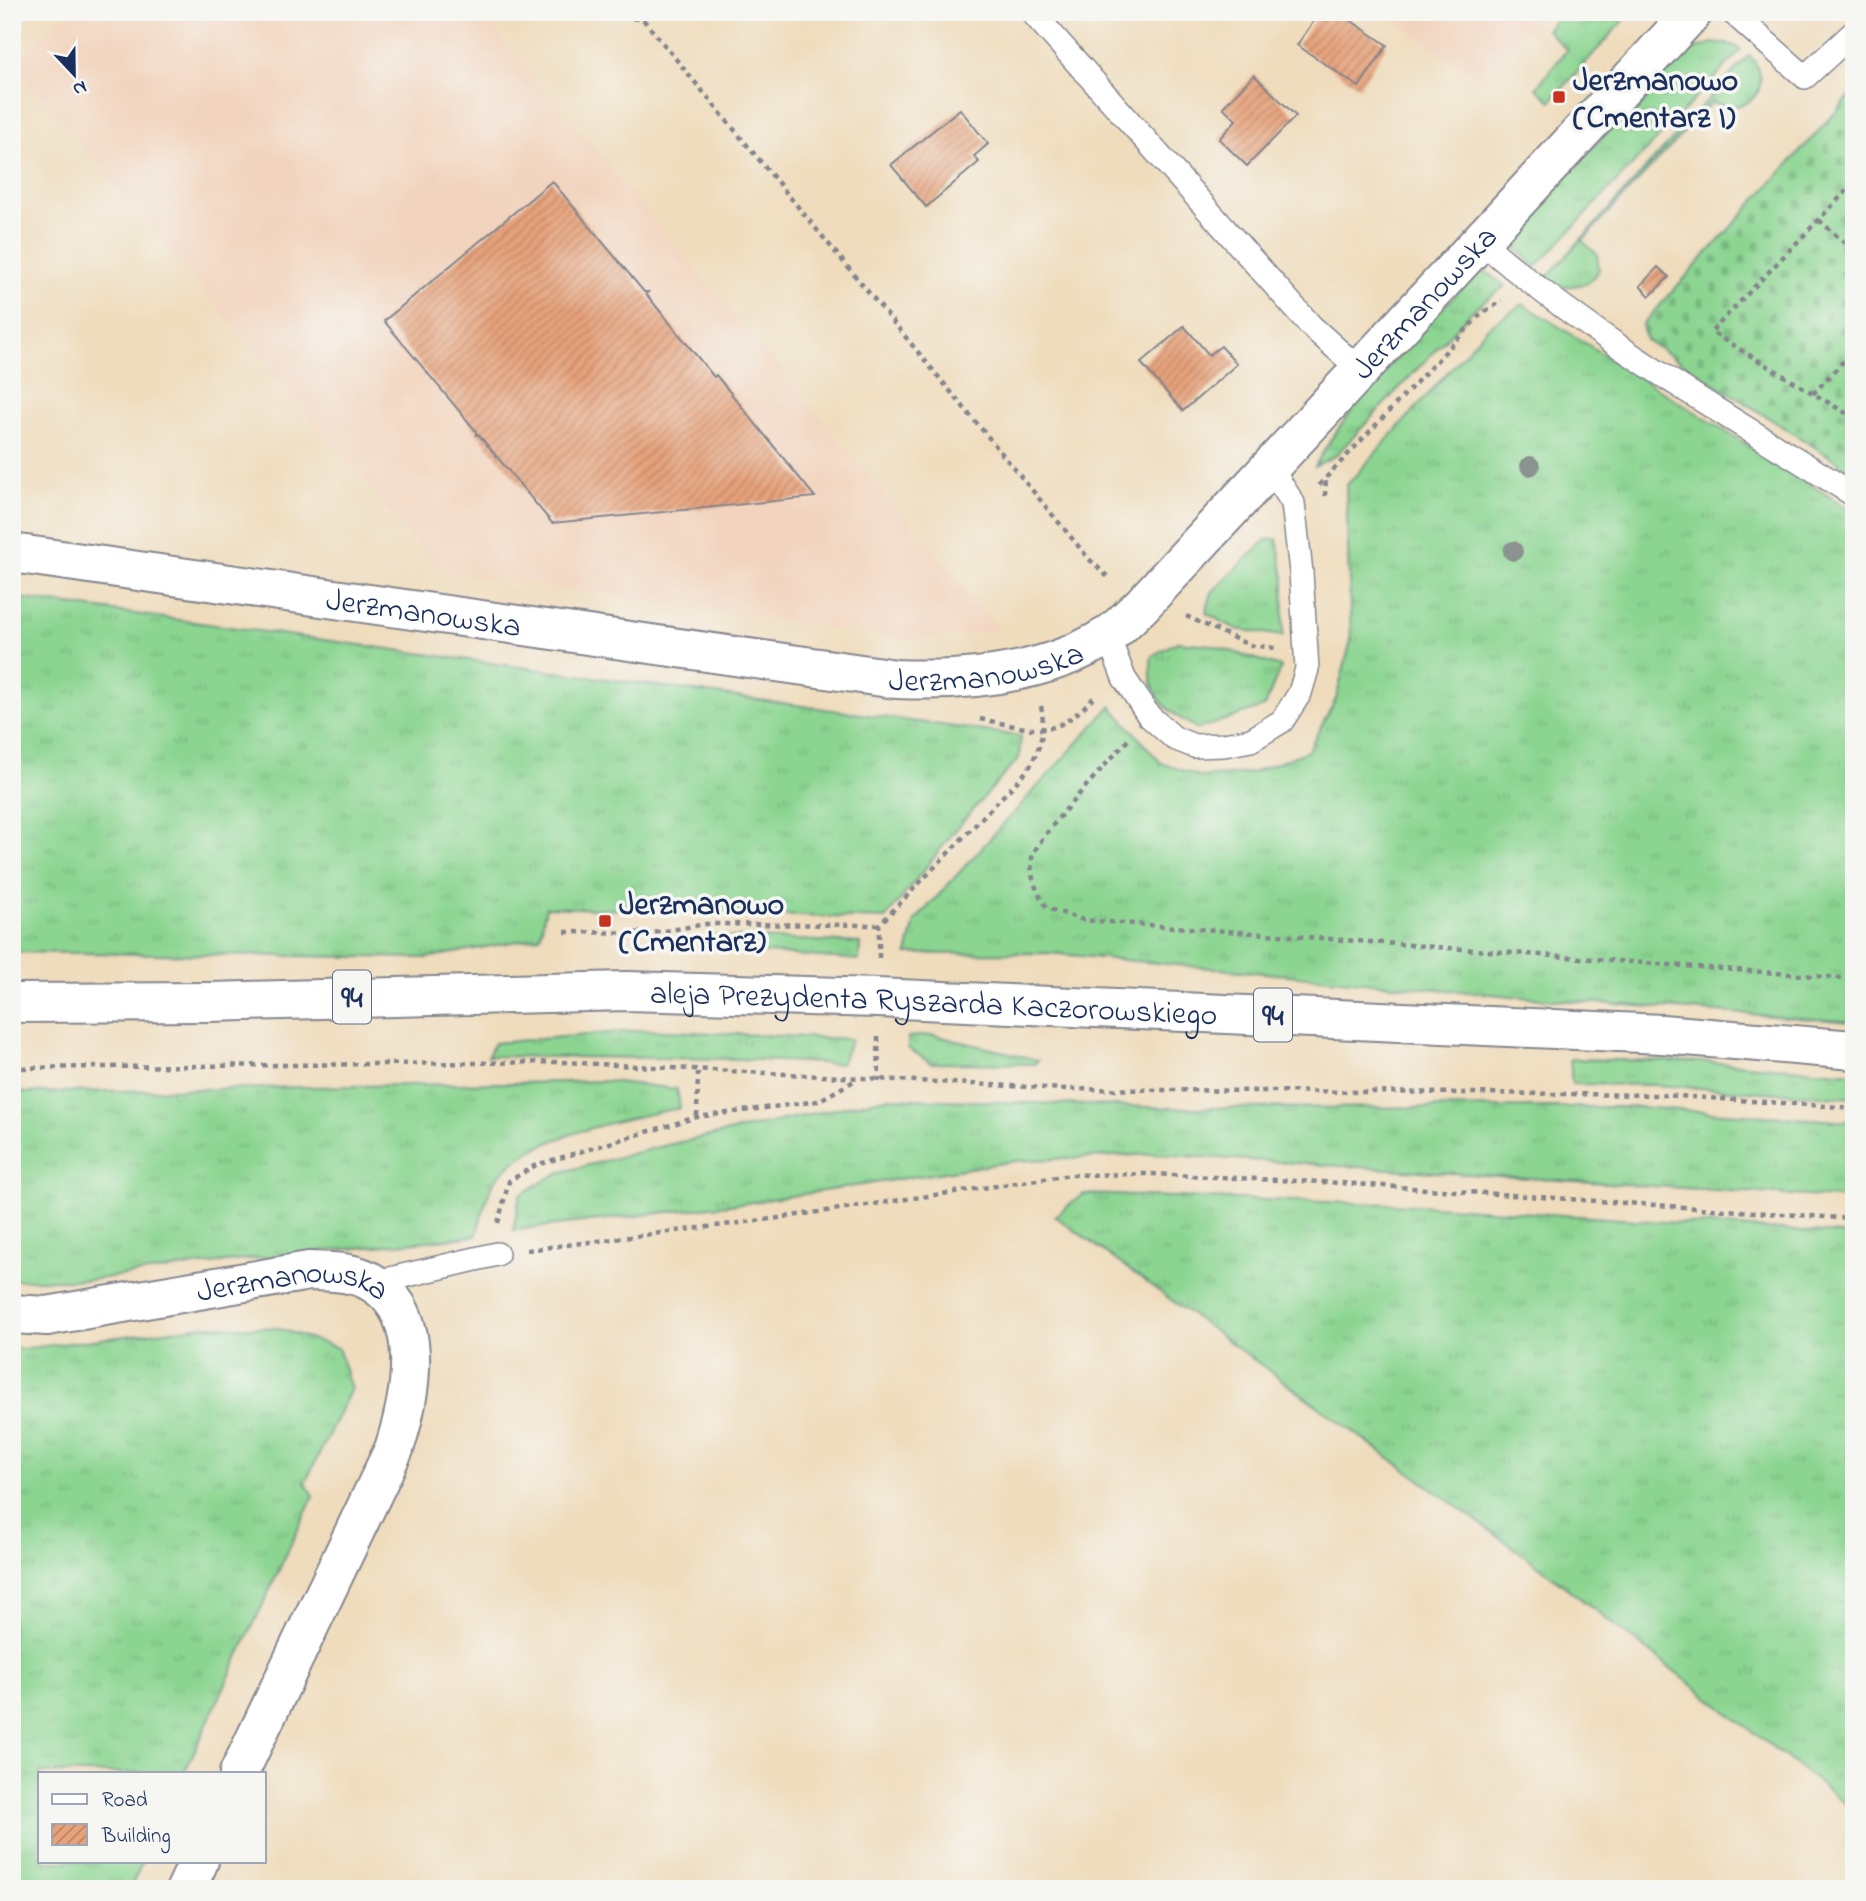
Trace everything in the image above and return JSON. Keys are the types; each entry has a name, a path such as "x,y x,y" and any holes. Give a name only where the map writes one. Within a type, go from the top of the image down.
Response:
{"street":[{"name":"Jerzmanowska","path":"12,553 896,679 955,680 1030,668 1108,636 1158,608 1270,467 1693,12"},
{"name":"aleja Prezydenta Ryszarda Kaczorowskiego","path":"12,1003 210,1002 626,991 906,999 1580,1030 1854,1050"},
{"name":"Jerzmanowska","path":"12,1314 60,1314 309,1271 343,1272 373,1283 393,1303 409,1339 411,1369 406,1412 379,1485 239,1772"},
{"path":"186,1889 199,1862"}],"lane":[{"path":"1032,12 1311,326 1360,370"},
{"path":"1732,12 1805,77 1854,32"},
{"path":"1481,241 1530,284 1655,370 1854,495"},
{"path":"1108,636 1124,678 1149,716 1174,738 1194,746 1224,745 1251,740 1282,721 1300,692 1307,669 1301,572 1293,503 1270,467"},
{"path":"373,1283 497,1254"}],"path":[{"path":"593,12 644,20"},
{"path":"637,12 1089,559 1158,608 1249,645 1281,649"},
{"path":"1854,183 1711,332 1854,418"},
{"path":"1819,220 1854,251"},
{"path":"1317,487 1482,313 1530,284"},
{"path":"1813,394 1854,350"},
{"path":"565,932 653,933 706,924 879,925 1028,770 1041,747 1044,730 1042,708 1030,668"},
{"path":"972,717 1044,730 1063,726 1102,688"},
{"path":"1149,716 1057,820 1032,855 1033,883 1046,908 1083,920 1854,979"},
{"path":"12,1068 561,1062 1066,1090 1662,1095 1854,1108"},
{"path":"697,1117 698,1070"},
{"path":"856,1080 818,1101 697,1117 536,1165 509,1181 497,1228 497,1254 771,1219 1071,1175 1151,1174 1341,1182 1854,1219"}],"shaded area":[{"path":"69,12 479,12 1001,631 915,641 439,571 12,63"},
{"path":"1382,12 1544,12 1481,80"}],"green space":[{"path":"1562,12 1631,12 1551,101 1536,88 1567,50 1547,30"},
{"path":"1712,43 1733,45 1741,50 1536,267 1516,248 1527,218 1679,55"},
{"path":"1749,55 1761,78 1760,88 1755,96 1737,106 1712,102 1582,241 1597,254 1599,271 1586,284 1557,288 1547,277"},
{"path":"1854,92 1854,472 1646,340 1642,325"},
{"path":"1481,268 1505,286 1475,308 1336,455 1315,466 1370,388"},
{"path":"1523,304 1854,512 1854,1022 1544,999 1048,953 907,954 915,921 1111,706 1161,763 1202,777 1251,773 1308,751 1336,699 1351,640 1346,486 1488,327"},
{"path":"1277,539 1284,578 1283,636 1236,629 1206,613 1212,592 1266,540"},
{"path":"12,597 1021,736 1019,758 962,822 885,919 546,907 540,937 426,958 12,952"},
{"path":"1177,642 1212,645 1281,667 1264,707 1198,729 1177,716 1155,692 1151,670 1152,656"},
{"path":"712,936 860,943 859,960 715,949"},
{"path":"644,1030 851,1039 841,1064 740,1059 488,1056 494,1043"},
{"path":"933,1035 1038,1060 1035,1064 931,1063 908,1048 908,1037"},
{"path":"1570,1059 1707,1062 1854,1073 1854,1098 1654,1085 1572,1084"},
{"path":"608,1081 677,1089 680,1108 578,1132 527,1154 507,1168 493,1184 476,1236 249,1259 88,1280 12,1280 12,1093"},
{"path":"886,1098 1175,1108 1637,1107 1854,1122 1854,1199 1155,1154 1015,1161 746,1203 513,1230 520,1195 558,1173 658,1147"},
{"path":"1083,1194 1418,1205 1854,1235 1854,1810 1528,1558 1055,1216"},
{"path":"205,1326 278,1328 338,1348 351,1389 305,1483 314,1495 184,1772 38,1772 38,1862 143,1862 130,1889 12,1889 12,1346 21,1349"}],"water":[{"path":"1854,1361 1854,1487 1844,1407 1848,1375"}],"building":[{"path":"1333,12 1338,12 1387,45 1359,87 1297,45 1319,14 1327,20"},
{"path":"1254,75 1296,116 1247,166 1219,139 1236,120 1223,107"},
{"path":"960,109 988,144 974,156 979,162 926,207 891,165"},
{"path":"552,181 644,292 648,292 646,294 815,497 552,523 478,434 476,435 476,431 384,321"},
{"path":"1658,267 1669,277 1650,296 1640,286"},
{"path":"1184,326 1209,355 1221,346 1237,364 1183,411 1141,363"}],"place":[{"name":"Jerzmanowo (Cmentarz I)","path":"1559,97"},
{"name":"Jerzmanowo (Cmentarz)","path":"605,921"}]}
